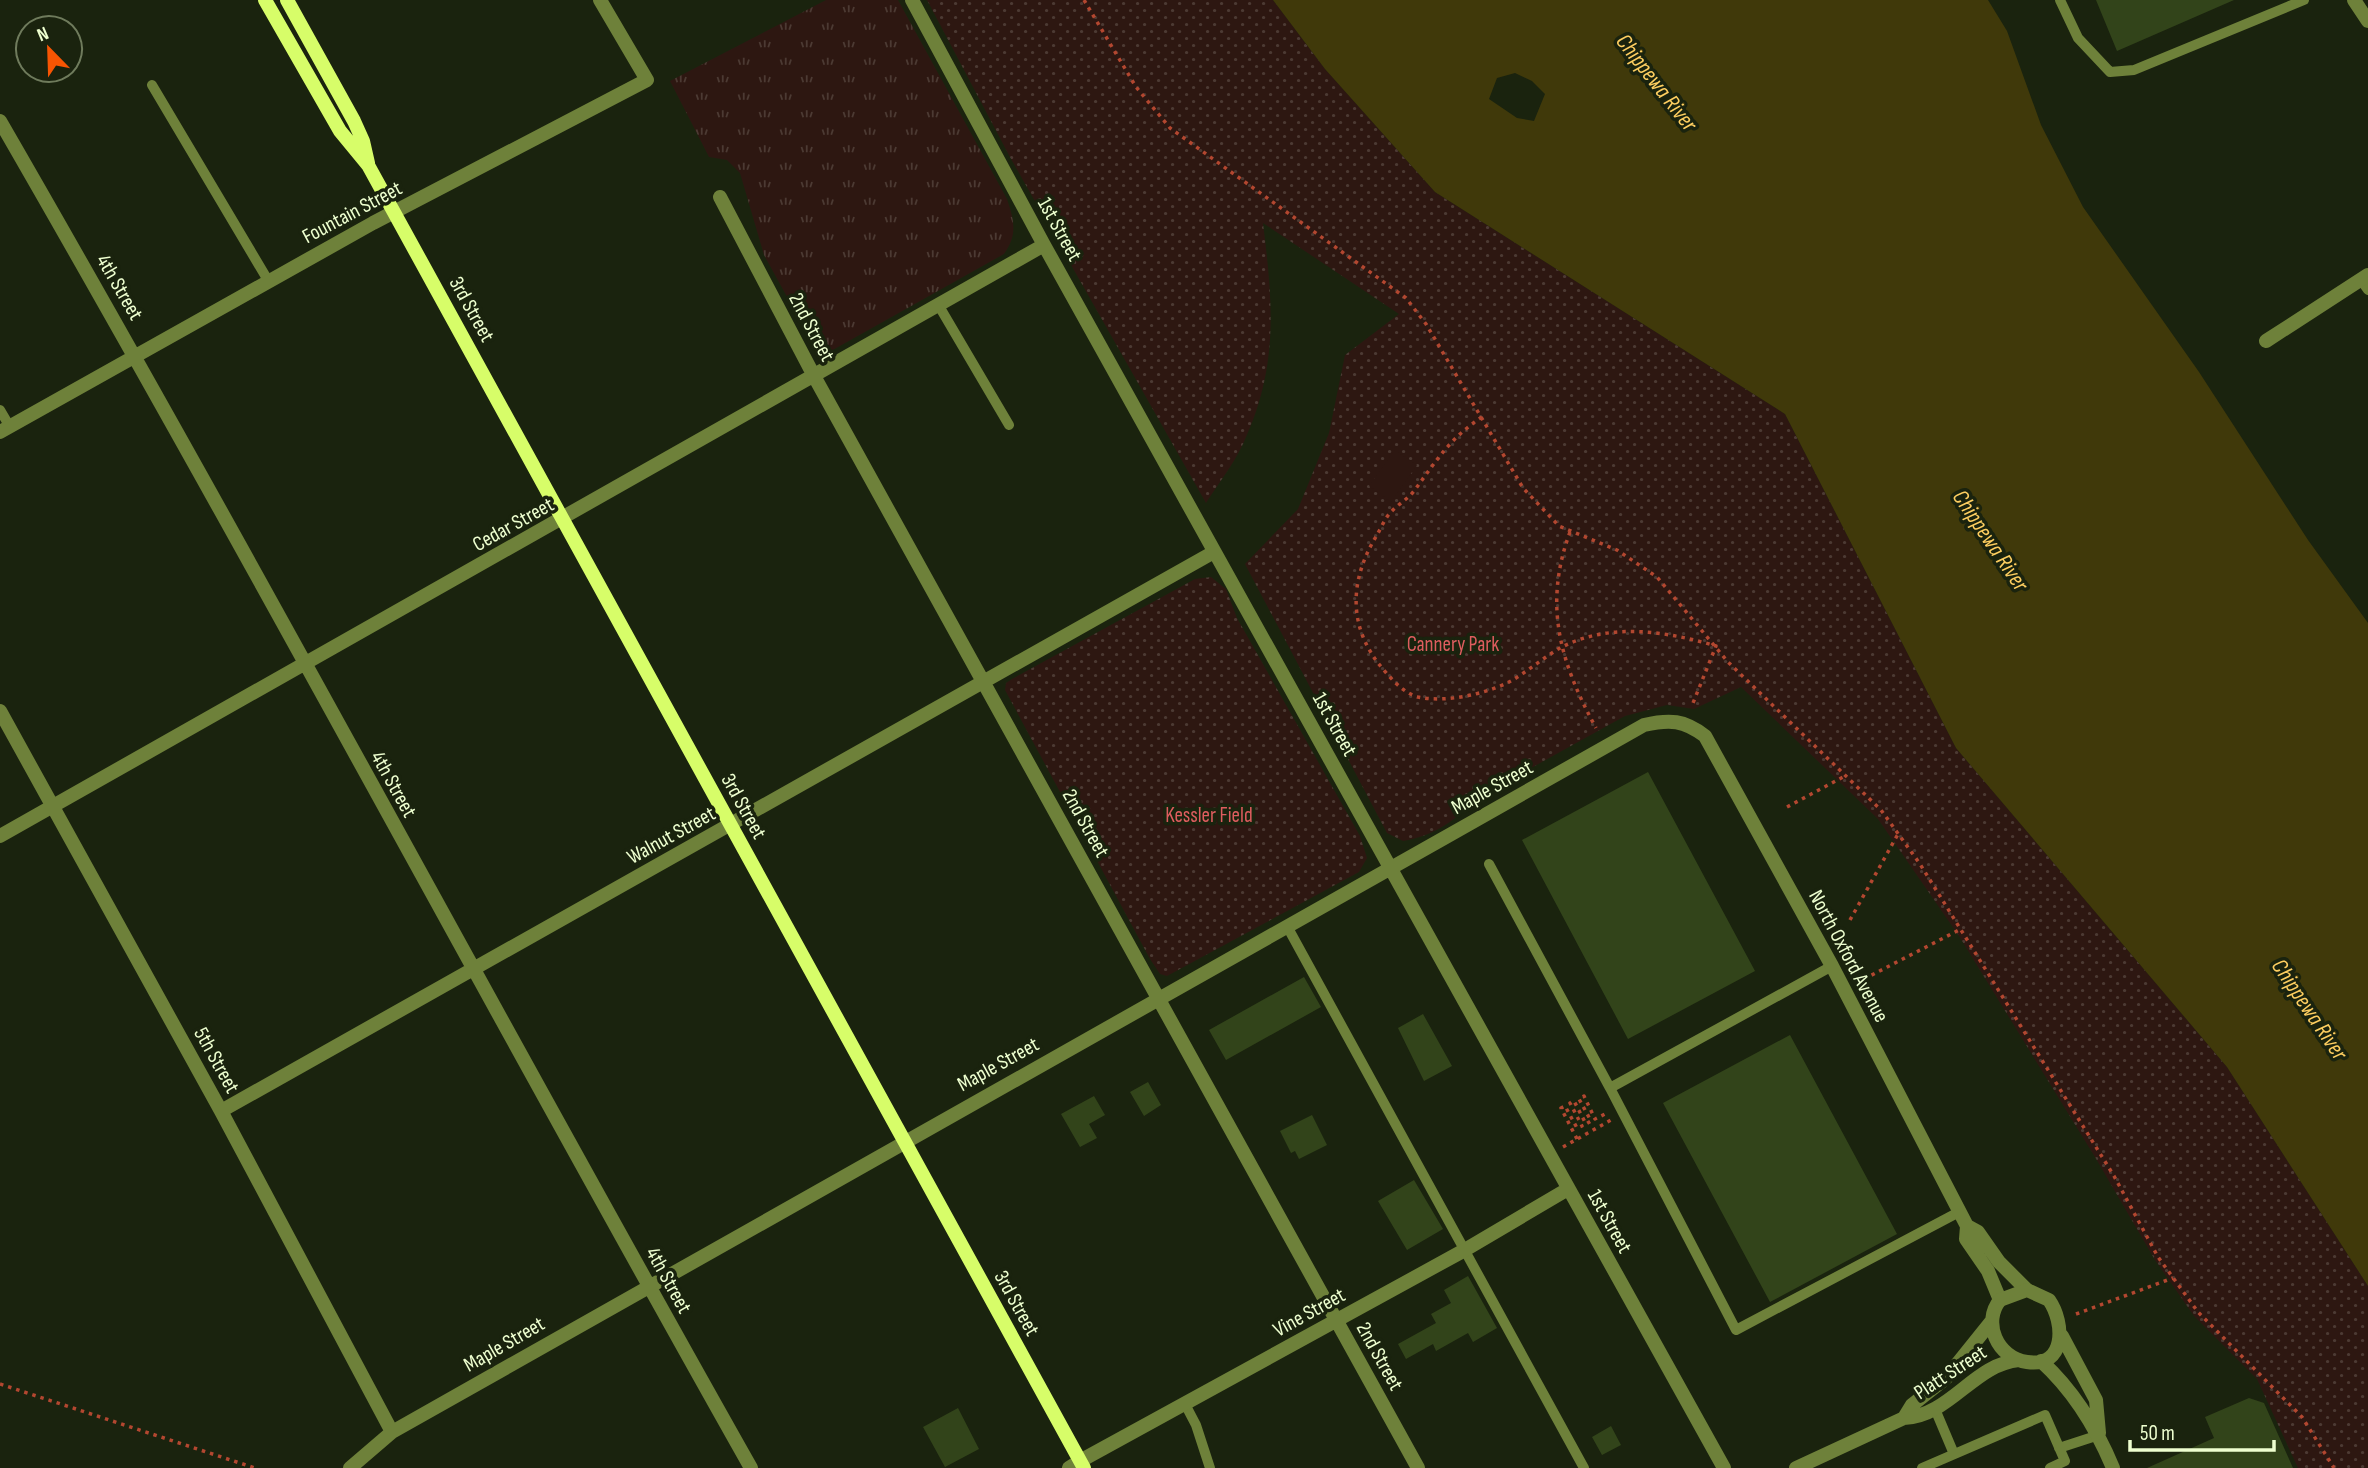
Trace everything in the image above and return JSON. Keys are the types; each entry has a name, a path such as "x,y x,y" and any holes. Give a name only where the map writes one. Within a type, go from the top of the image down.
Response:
{"main road":[{"name":"3rd Street","path":"265,0 340,131 368,165 565,519 1078,1466"},
{"name":"3rd Street","path":"287,0 354,121 363,141 368,165"}],"street":[{"name":"Fountain Street","path":"5,430 394,213 647,80 600,0"},
{"name":"1st Street","path":"912,0 1044,245 1724,1468"},
{"path":"2354,0 2368,21"},
{"name":"4th Street","path":"0,121 137,357 303,664 751,1468"},
{"name":"2nd Street","path":"720,197 814,376 1418,1468"},
{"name":"Cedar Street","path":"0,836 565,519 1044,245"},
{"path":"2266,341 2366,282"},
{"name":"Walnut Street","path":"221,1111 1214,552"},
{"name":"5th Street","path":"0,711 221,1111 393,1432"},
{"name":"Maple Street","path":"350,1468 393,1432 903,1141 1288,928 1644,725 1678,720"},
{"name":"North Oxford Avenue","path":"1678,720 1691,725 1705,736 1832,966 1967,1226 1978,1232 1999,1262 2027,1290"},
{"name":"Vine Street","path":"1078,1466 1463,1251 1568,1189"},
{"name":"North Oxford Avenue","path":"1967,1226 1966,1239 1988,1270 2000,1300"},
{"path":"2099,1434 2096,1400 2062,1336 2057,1312 2049,1300 2027,1290 2000,1300 1991,1322 1999,1344 2019,1360 2041,1361 2061,1379 2099,1434 2113,1468"},
{"name":"Platt Street","path":"1904,1418 1912,1405 1946,1378 1991,1322"},
{"path":"2041,1361 2058,1348 2062,1336"},
{"name":"Platt Street","path":"1796,1468 1904,1418 1921,1417 1991,1368 2019,1360"}],"lane":[{"path":"2060,0 2078,38 2110,72 2134,70 2304,0"},
{"path":"152,85 270,282"},
{"path":"939,306 1009,425"},
{"path":"0,410 5,430"},
{"path":"1489,864 1736,1330 1959,1212"},
{"path":"1288,928 1584,1468"},
{"path":"1610,1088 1832,966"},
{"path":"1185,1404 1196,1424 1210,1468"},
{"path":"1935,1409 1954,1454"},
{"path":"1922,1468 2045,1415 2065,1461 2050,1468"},
{"path":"2059,1448 2099,1434"}],"path":[{"path":"1084,0 1136,87 1170,128 1405,298 1426,324 1523,488 1540,509 1570,532 1617,550 1657,577 1728,662 1881,810 1961,929 2114,1176 2158,1257 2198,1312 2296,1409 2334,1468"},
{"path":"1482,417 1457,433 1415,490 1391,512 1372,543 1357,579 1354,606 1360,631 1372,655 1391,679 1416,697 1447,698 1478,693 1509,682 1560,648 1615,632 1677,635 1716,646"},
{"path":"1570,532 1557,582 1560,648 1574,688 1596,727"},
{"path":"1693,704 1716,646"},
{"path":"1787,807 1845,776"},
{"path":"1850,920 1898,834"},
{"path":"1864,979 1961,929"},
{"path":"1577,1139 1561,1108 1565,1106 1577,1128 1582,1126 1570,1103 1574,1101 1586,1124 1591,1121 1579,1099 1584,1096 1595,1119 1605,1114 1609,1121"},
{"path":"1558,1150 1602,1125"},
{"path":"2076,1314 2173,1278"},
{"path":"0,1384 255,1468"}],"green space":[{"path":"826,0 898,0 1007,199 1013,227 1011,240 1004,254 831,351 813,344 764,255 740,173 727,160 709,157 670,81"},
{"name":"Cannery Park","path":"927,0 1273,0 1325,69 1435,192 1785,414 1956,748 2227,1067 2368,1286 2368,1468 2298,1468 2257,1379 2194,1316 2155,1260 1959,936 1878,819 1741,687 1694,709 1667,705 1625,716 1477,798 1453,820 1424,836 1403,841 1387,833 1245,564 1298,509 1329,433 1345,355 1399,314 1263,223 1271,308 1268,362 1263,388 1243,444 1206,503 1011,159"},
{"path":"1395,450 1417,465 1391,502 1369,486"},
{"name":"Kessler Field","path":"1211,577 1226,589 1237,618 1360,836 1367,858 1359,872 1167,976 1160,974 1150,959 1005,690 1006,683 1012,679 1195,579"}],"water":[{"name":"Chippewa River","path":"1273,0 1988,0 2007,31 2041,125 2083,207 2199,372 2308,540 2368,623 2368,1286 2227,1067 1956,748 1785,414 1435,192 1325,69","holes":["1515,73 1532,81 1545,94 1534,121 1517,118 1489,99 1497,78"]}],"building":[{"path":"2096,0 2234,0 2117,51"},
{"path":"1648,772 1755,971 1628,1039 1522,840"},
{"path":"1304,977 1321,1007 1226,1060 1209,1030"},
{"path":"1423,1014 1452,1066 1424,1081 1398,1028"},
{"path":"1790,1035 1897,1234 1770,1302 1663,1103"},
{"path":"1148,1082 1161,1105 1144,1116 1130,1092"},
{"path":"1094,1096 1105,1115 1089,1124 1097,1138 1080,1147 1061,1114"},
{"path":"1312,1115 1327,1145 1299,1159 1295,1151 1291,1153 1280,1131"},
{"path":"1414,1180 1443,1229 1407,1250 1378,1201"},
{"path":"1468,1276 1497,1328 1473,1342 1468,1333 1436,1351 1433,1344 1406,1359 1398,1344 1436,1323 1431,1314 1451,1303 1444,1290"},
{"path":"2249,1398 2264,1403 2293,1468 2147,1468 2214,1438 2205,1417"},
{"path":"958,1408 979,1449 945,1467 923,1427"},
{"path":"1611,1426 1621,1445 1602,1455 1592,1437"}]}
